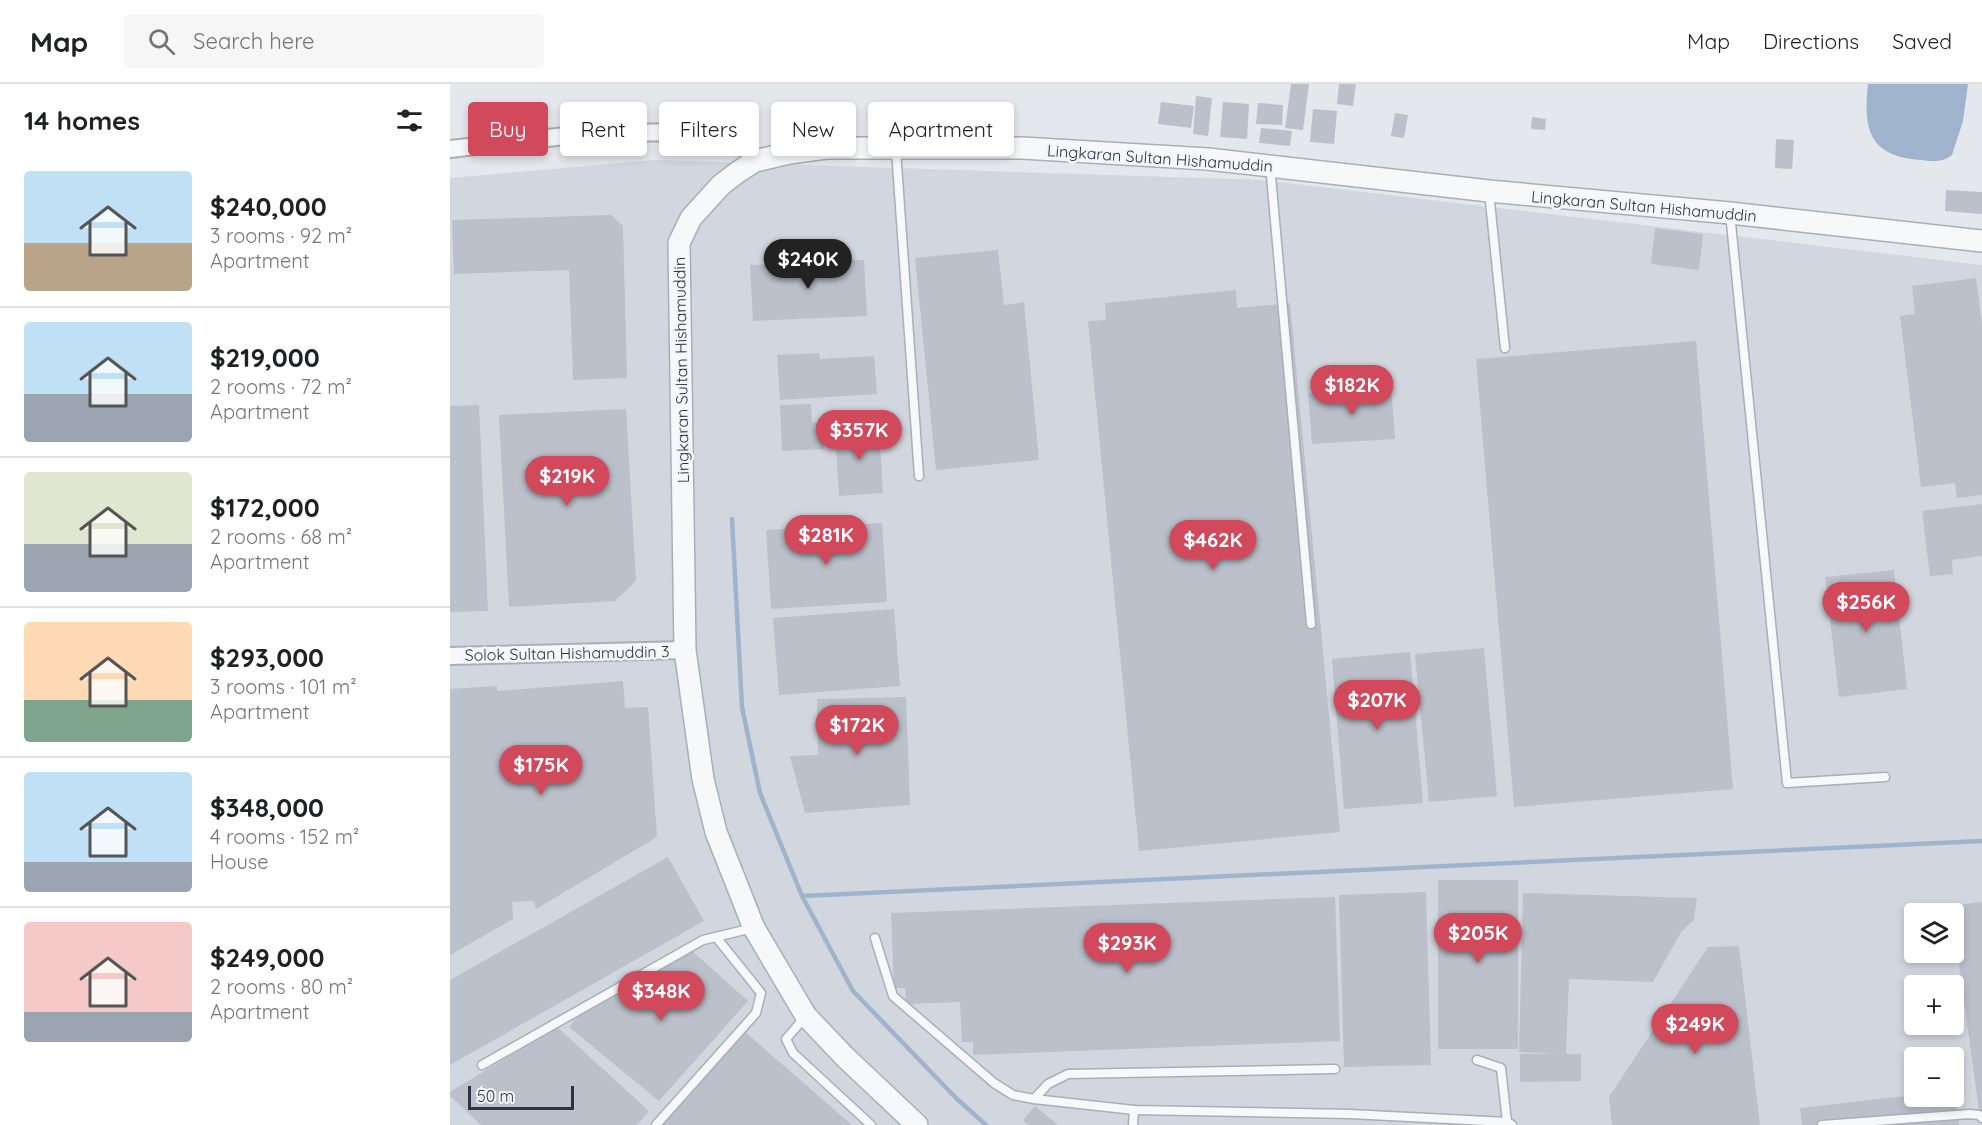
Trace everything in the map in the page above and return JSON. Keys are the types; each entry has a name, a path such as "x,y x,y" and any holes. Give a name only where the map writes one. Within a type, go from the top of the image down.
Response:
{"street":[{"path":"450,149 583,134 722,131 742,144 755,161"},
{"name":"Lingkaran Sultan Hishamuddin","path":"868,149 826,148 755,161 720,185 705,201 691,218 679,243 685,650 703,779 716,832 754,928 807,1016 845,1057 917,1125"},
{"name":"Lingkaran Sultan Hishamuddin","path":"1014,148 1208,159 1489,191 1730,213 1982,241"},
{"name":"Solok Sultan Hishamuddin 3","path":"450,656 685,650"}],"lane":[{"path":"896,156 919,476"},
{"path":"1270,165 1311,624"},
{"path":"1489,191 1504,348"},
{"path":"1730,213 1787,783 1885,777"},
{"path":"482,1065 704,940 754,928"},
{"path":"656,1125 756,1013 761,993 716,937"},
{"path":"875,938 893,996 994,1083 1013,1095 1134,1110 1392,1116 1446,1122 1510,1123 1501,1068 1477,1060"},
{"path":"807,1016 786,1039 793,1053 871,1125"},
{"path":"1034,1099 1048,1084 1068,1074 1335,1069"},
{"path":"1133,1125 1134,1110"},
{"path":"1822,1125 1969,1114 1982,1118"},
{"path":"1384,1125 1392,1116"}],"shaded area":[{"path":"654,160 1261,180 1982,265 1982,1125 450,1125 450,178"}],"water":[{"path":"1868,84 1968,84 1963,121 1952,155 1941,160 1920,160 1890,153 1880,146 1869,127"}],"building":[{"path":"1291,84 1309,84 1303,130 1285,128"},
{"path":"1339,84 1356,84 1353,106 1337,104"},
{"path":"1196,96 1212,98 1208,136 1193,134"},
{"path":"1161,102 1194,106 1191,128 1158,124"},
{"path":"1223,102 1249,104 1247,139 1220,137"},
{"path":"1258,103 1283,105 1282,125 1256,124"},
{"path":"1313,109 1337,111 1334,144 1310,142"},
{"path":"1395,113 1408,115 1404,138 1391,136"},
{"path":"1532,117 1546,119 1545,130 1531,129"},
{"path":"1261,128 1292,131 1290,146 1259,143"},
{"path":"1776,139 1794,140 1792,169 1775,168"},
{"path":"1946,190 1982,192 1982,214 1945,211"},
{"path":"611,215 623,226 627,378 573,380 569,270 454,274 452,220"},
{"path":"1655,228 1703,234 1699,270 1651,264"},
{"path":"998,250 1004,305 1024,302 1039,460 936,470 915,258"},
{"path":"864,260 867,316 753,321 750,265"},
{"path":"1976,278 1982,325 1982,495 1957,498 1955,483 1921,487 1900,316 1915,314 1912,286"},
{"path":"1236,290 1237,308 1290,303 1340,832 1139,851 1088,321 1106,320 1105,303"},
{"path":"1696,341 1733,789 1514,807 1476,359"},
{"path":"819,353 820,359 874,356 877,394 780,400 777,355"},
{"path":"1391,387 1395,439 1312,444 1308,393"},
{"path":"811,404 812,423 823,422 824,449 782,451 780,405"},
{"path":"479,405 488,611 450,612 450,406"},
{"path":"626,409 636,581 615,601 509,607 499,415"},
{"path":"879,426 883,493 839,496 835,429"},
{"path":"1982,504 1982,556 1952,560 1953,574 1930,576 1922,511"},
{"path":"882,523 887,602 771,609 766,530"},
{"path":"1894,570 1907,689 1839,697 1825,577"},
{"path":"894,609 900,686 779,695 773,618"},
{"path":"1484,648 1497,796 1429,802 1415,654"},
{"path":"1410,652 1423,803 1344,809 1332,659"},
{"path":"623,681 625,708 648,707 657,837 536,909 534,901 512,902 513,919 450,955 450,689 497,686 497,691"},
{"path":"906,697 910,805 805,813 790,756 818,755 817,699"},
{"path":"668,857 704,921 450,1065 450,980"},
{"path":"1438,880 1518,880 1518,1049 1438,1049"},
{"path":"1426,892 1431,1065 1344,1067 1339,895"},
{"path":"1523,893 1697,898 1694,920 1681,932 1653,982 1569,979 1566,1054 1581,1054 1581,1081 1520,1082 1520,1054 1556,1054 1519,1052"},
{"path":"1335,897 1340,1041 973,1055 973,1042 962,1042 960,1002 906,1004 905,988 894,988 891,913"},
{"path":"1982,902 1982,1125 1964,1001 1964,975 1960,975 1959,963 1964,963 1964,904"},
{"path":"1739,946 1760,1125 1612,1125 1609,1097 1708,947"},
{"path":"691,950 748,1001 659,1101 569,1027 582,1010"},
{"path":"557,1027 649,1111 637,1125 481,1125 450,1096 450,1092"},
{"path":"745,1032 852,1125 661,1125"},
{"path":"1904,1096 1904,1107 1957,1107 1959,1125 1802,1125 1800,1108"},
{"path":"1035,1106 1058,1125 1029,1125 1023,1120"}],"waterway":[{"path":"732,519 742,707 760,793 802,896 853,991 956,1098 986,1125"},
{"path":"802,896 1982,841"}]}
